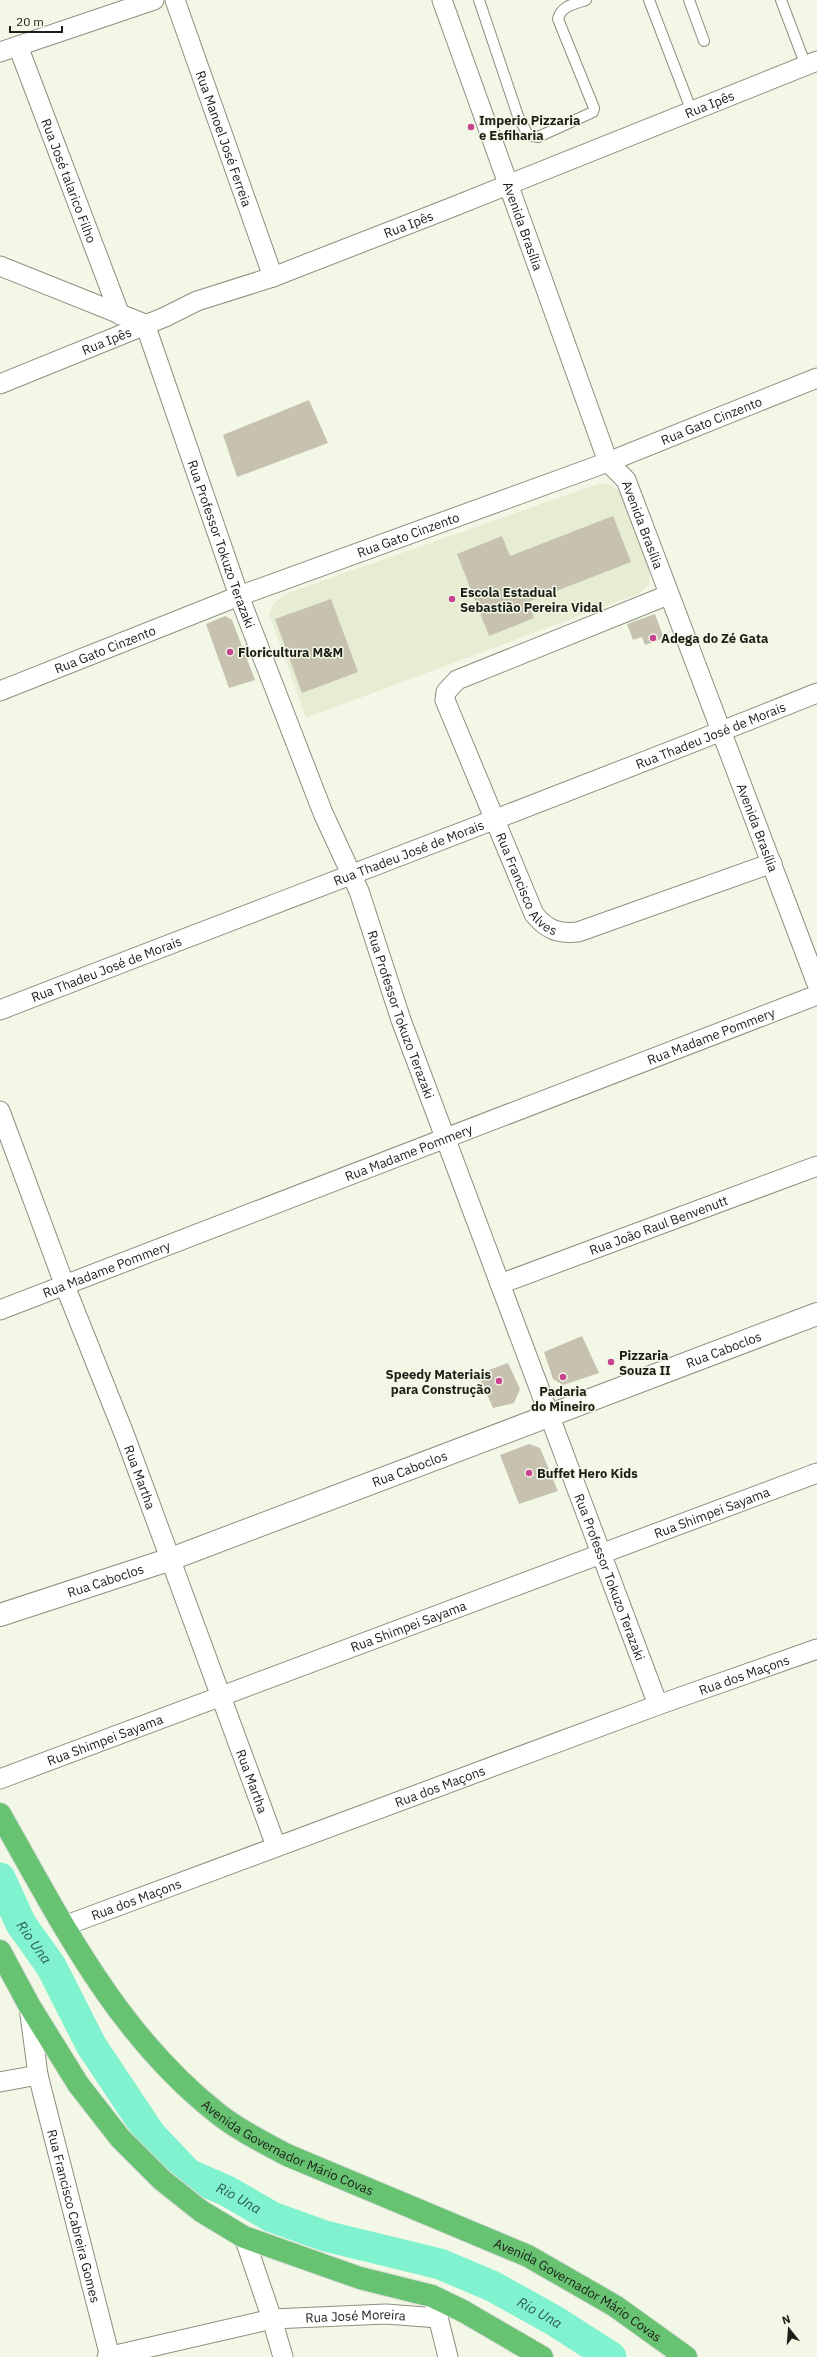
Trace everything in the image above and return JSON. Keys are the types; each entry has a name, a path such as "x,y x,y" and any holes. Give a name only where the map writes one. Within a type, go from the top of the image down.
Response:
{"highway":[{"name":"Avenida Governador Mário Covas","path":"0,1814 64,1926 113,2006 142,2042 183,2084 218,2114 252,2137 287,2155 528,2256 615,2306 686,2357"},
{"path":"0,1951 29,2005 78,2084 120,2138 162,2180 201,2211 244,2237 360,2278 432,2296 463,2311 542,2357"}],"street":[{"path":"0,52 154,0"},
{"name":"Rua Manoel José Ferreia","path":"175,0 272,277"},
{"name":"Avenida Brasília","path":"442,0 608,462 626,480 668,595 772,863 817,984"},
{"name":"Rua José talarico Filho","path":"18,46 120,316"},
{"name":"Rua Ipês","path":"0,384 197,301 272,277 509,185 811,64"},
{"path":"0,266 120,316 145,324"},
{"name":"Rua Professor Tokuzo Terazaki","path":"145,324 239,596 323,813 352,873 401,1020 658,1705"},
{"name":"Rua Gato Cinzento","path":"0,691 239,596 608,462 817,378"},
{"name":"Rua Francisco Alves","path":"668,595 457,680 450,686 445,700 534,914 543,926 560,933 578,932 772,863"},
{"name":"Rua Thadeu José de Morais","path":"0,1010 352,873 494,820 817,693"},
{"name":"Rua Madame Pommery","path":"0,1310 817,995"},
{"name":"Rua Martha","path":"0,1111 65,1286 171,1559 220,1697 276,1846"},
{"name":"Rua João Raul Benvenutt","path":"500,1284 817,1166"},
{"name":"Rua Caboclos","path":"0,1615 171,1559 549,1417 817,1314"},
{"name":"Rua Shimpei Sayama","path":"0,1779 817,1473"},
{"name":"Rua dos Maçons","path":"64,1926 658,1705 817,1649"},
{"name":"Rua Francisco Cabreira Gomes","path":"29,2005 38,2075 109,2357"},
{"path":"0,2082 38,2075"},
{"path":"244,2237 272,2319 282,2357"},
{"path":"432,2296 448,2357"},
{"name":"Rua José Moreira","path":"109,2357 272,2319 386,2314 438,2318"}],"lane":[{"path":"479,0 518,116 528,135 538,137 593,112 594,108 558,19 560,12 565,7 586,0"},
{"path":"649,0 692,112"},
{"path":"688,0 704,41"},
{"path":"781,0 811,64"}],"shaded area":[{"name":"Escola Estadual Sebastião Pereira Vidal","path":"601,483 611,485 620,492 650,569 649,585 638,594 306,718 269,614 273,604 285,594"}],"building":[{"path":"309,400 328,443 237,477 223,435"},
{"path":"613,516 631,562 528,602 534,618 489,636 457,554 502,536 510,556"},
{"path":"331,599 358,672 302,693 275,619"},
{"path":"655,614 664,638 645,645 642,637 633,640 627,624"},
{"name":"Floricultura M&M","path":"225,616 232,620 255,680 229,688 206,624"},
{"path":"582,1336 599,1373 563,1385 553,1379 544,1352"},
{"name":"Speedy Materiais para Construção","path":"508,1363 520,1389 514,1403 493,1408 478,1374"},
{"name":"Buffet Hero Kids","path":"529,1444 540,1448 558,1491 519,1504 500,1455"}],"waterway":[{"name":"Rio Una","path":"0,1878 21,1924 51,1966 91,2045 151,2135 188,2174 227,2191 272,2217 325,2236 440,2264 492,2286 555,2321 611,2357"}],"place":[{"name":"Imperio Pizzaria e Esfiharia","path":"471,127"},
{"name":"Escola Estadual Sebastião Pereira Vidal","path":"452,599"},
{"name":"Adega do Zé Gata","path":"653,638"},
{"name":"Floricultura M&M","path":"230,652"},
{"name":"Pizzaria Souza II","path":"611,1362"},
{"name":"Padaria do Mineiro","path":"563,1377"},
{"name":"Speedy Materiais para Construção","path":"499,1381"},
{"name":"Buffet Hero Kids","path":"529,1473"}]}
